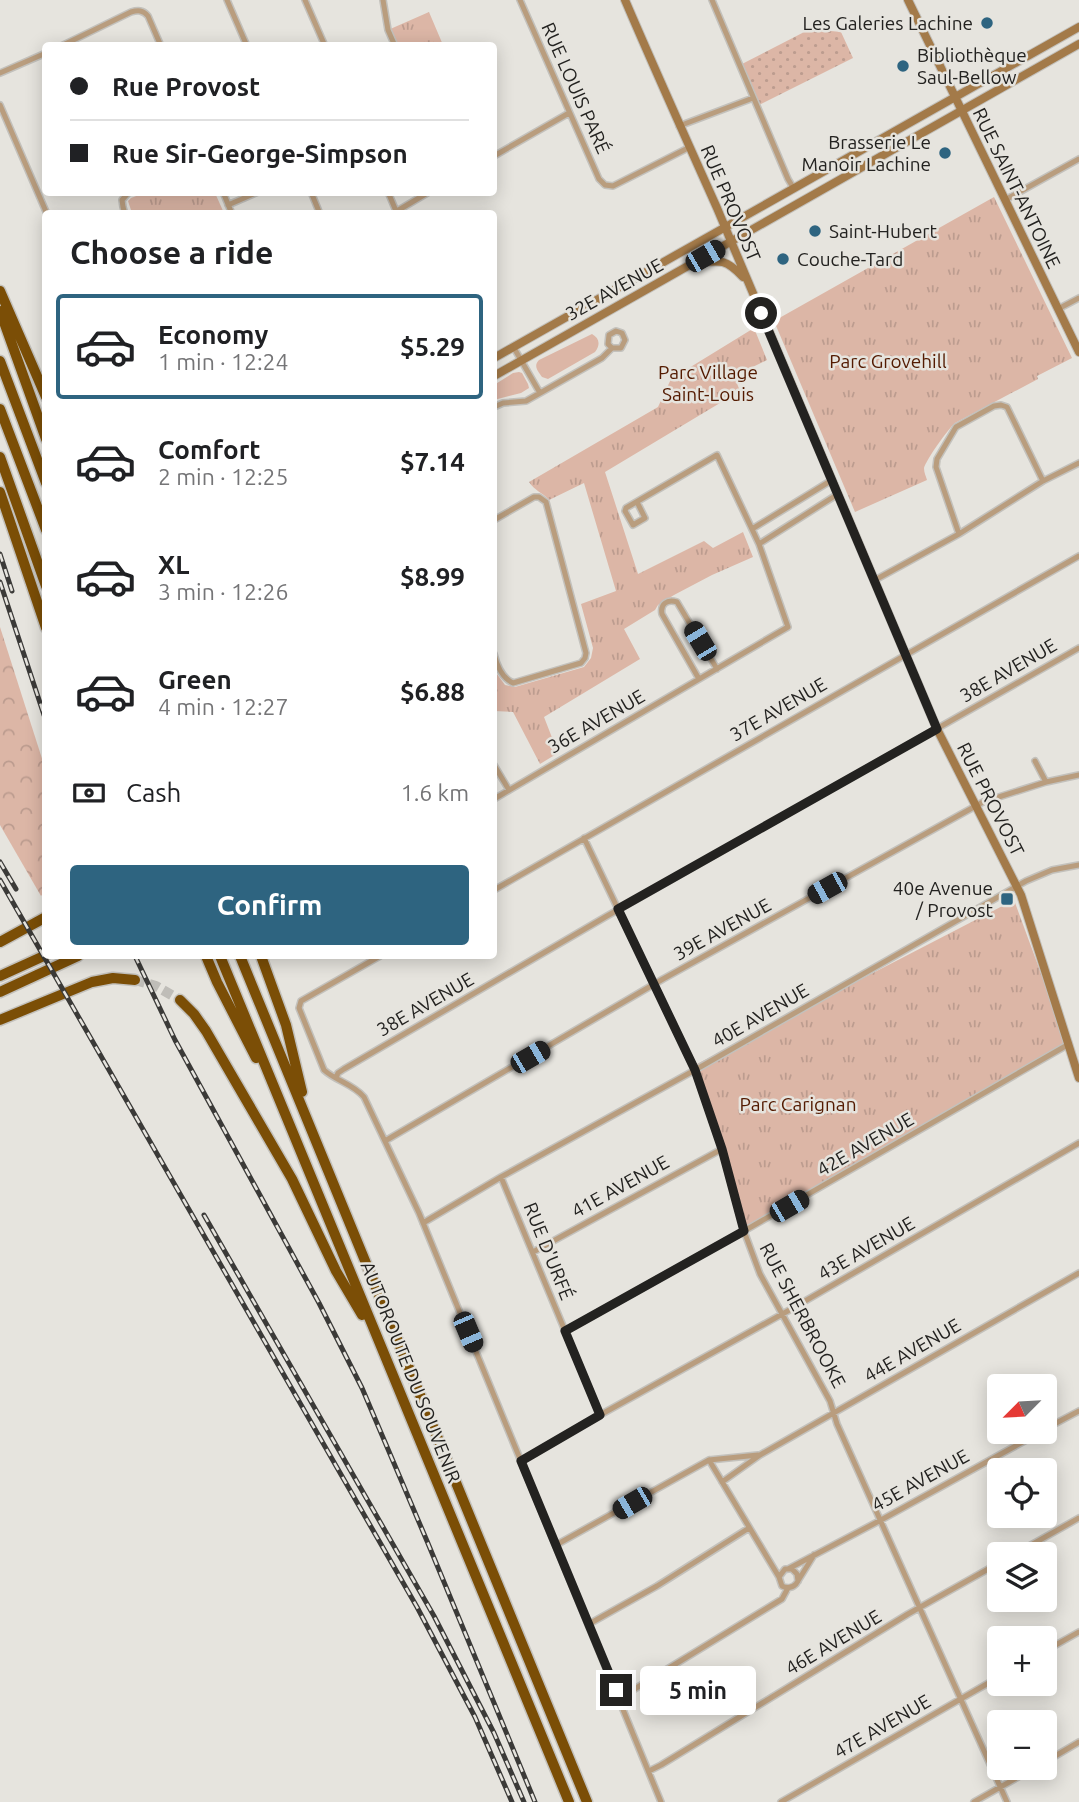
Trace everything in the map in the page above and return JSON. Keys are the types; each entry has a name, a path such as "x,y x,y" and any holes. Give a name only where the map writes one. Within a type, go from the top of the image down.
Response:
{"highway":[{"path":"0,291 42,388"},
{"path":"0,311 42,428"},
{"path":"0,361 42,472"},
{"path":"0,409 42,519"},
{"path":"0,457 42,568"},
{"path":"0,492 42,616"},
{"path":"0,942 42,918"},
{"path":"0,976 42,957"},
{"path":"0,992 72,959"},
{"path":"207,959 216,982 291,1126"},
{"name":"AUTOROUTE DU SOUVENIR","path":"221,959 569,1802"},
{"name":"AUTOROUTE DU SOUVENIR","path":"241,959 587,1802"},
{"path":"262,959 286,1025 310,1125"},
{"path":"0,1020 92,982 113,978 135,980"},
{"path":"180,1000 206,1031 292,1180 336,1271 382,1349"}],"street":[{"path":"227,0 245,42"},
{"path":"305,0 323,42"},
{"path":"383,0 388,30 393,42"},
{"name":"RUE LOUIS PARÉ","path":"520,0 599,179 606,185 613,186 690,147"},
{"name":"RUE PROVOST","path":"625,0 731,241 937,729 1017,886 1079,1078"},
{"path":"712,0 794,189"},
{"name":"RUE SAINT-ANTOINE","path":"908,0 1079,352"},
{"path":"76,42 131,12 142,11 148,16 158,42"},
{"name":"32E AVENUE","path":"497,356 1079,27"},
{"name":"32E AVENUE","path":"497,374 1079,44"},
{"path":"0,74 42,55"},
{"path":"679,126 753,98"},
{"path":"0,105 45,210"},
{"path":"497,154 569,113"},
{"path":"1005,200 1079,159"},
{"path":"225,196 230,210"},
{"path":"228,205 249,196"},
{"path":"398,210 422,196"},
{"path":"691,264 718,260 726,262 748,282"},
{"path":"1058,309 1079,298"},
{"path":"514,348 540,393"},
{"path":"497,406 523,402 602,358 612,348"},
{"path":"959,534 936,467 937,458 956,427 994,406 1007,407 1043,481"},
{"name":"36E AVENUE","path":"497,797 788,627 759,544 717,455 637,502"},
{"path":"875,580 959,534 1043,481 1079,463"},
{"path":"752,530 832,480"},
{"path":"759,544 838,494"},
{"path":"497,518 534,497 546,502 586,653 581,663 513,683 506,680 497,664"},
{"name":"37E AVENUE","path":"497,888 1079,556"},
{"path":"699,679 662,614 664,604 671,600 677,602 717,668"},
{"name":"38E AVENUE","path":"336,1078 344,1069 618,909 1079,648"},
{"path":"1035,761 1046,782"},
{"path":"497,770 509,790"},
{"name":"39E AVENUE","path":"385,1141 654,984 985,801 1079,775"},
{"name":"RUE SHERBROOKE","path":"584,838 695,1070 722,1149 744,1231 760,1274 831,1401 837,1424 1007,1802"},
{"name":"40E AVENUE","path":"423,1223 1017,886 1047,872 1079,864"},
{"path":"375,959 301,1001 299,1009 321,1066 328,1074 355,1088 364,1097 423,1223 661,1802"},
{"name":"42E AVENUE","path":"565,1331 1069,1044"},
{"name":"43E AVENUE","path":"521,1461 1079,1143"},
{"name":"41E AVENUE","path":"533,1252 722,1149"},
{"name":"RUE D'URFÉ","path":"501,1177 600,1415"},
{"name":"44E AVENUE","path":"722,1482 760,1455 1079,1273"},
{"name":"45E AVENUE","path":"1057,1422 1079,1410"},
{"name":"45E AVENUE","path":"788,1569 1018,1444"},
{"name":"44E AVENUE","path":"556,1545 709,1460 760,1455"},
{"path":"709,1460 779,1577 780,1583 788,1588"},
{"path":"1036,1542 1079,1518"},
{"path":"589,1624 657,1586 749,1528"},
{"path":"619,1697 782,1600 814,1555"},
{"path":"779,1577 782,1571 792,1569 797,1574 798,1581"},
{"name":"46E AVENUE","path":"649,1771 987,1570"},
{"path":"1057,1644 1079,1632"},
{"name":"47E AVENUE","path":"781,1802 987,1684"},
{"path":"1057,1755 1079,1742"},
{"path":"974,1802 1013,1780"}],"green space":[{"path":"429,12 442,42 394,42 388,30"},
{"path":"810,29 841,32 853,58 759,105 742,64"},
{"path":"216,196 223,210 131,210 128,201 131,198"},
{"name":"Parc Grovehill","path":"994,197 1072,358 955,423 924,468 927,480 855,512 774,321"},
{"name":"Parc Village Saint-Louis","path":"754,328 767,360 734,376 740,391 605,472 638,574 704,541 713,548 743,532 753,557 674,595 624,629 640,659 544,717 558,753 540,764 513,712 497,711 497,674 505,685 515,687 584,667 591,658 593,648 581,604 616,591 584,483 549,500 529,482 658,407 671,379"},
{"path":"592,334 598,342 595,352 548,379 542,377 536,366 539,360"},
{"path":"513,373 522,373 529,388 497,399 497,383"},
{"path":"0,627 42,759 41,896 0,825"},
{"name":"Parc Carignan","path":"1014,900 1067,1044 745,1231 695,1065"}],"tunnel":[{"path":"135,980 156,986 180,1000"}],"railway":[{"path":"0,554 12,591"},
{"path":"0,582 42,709"},
{"path":"0,862 16,889"},
{"path":"0,880 42,953"},
{"path":"45,959 417,1607 475,1717 512,1802"},
{"path":"136,959 175,1040 319,1303 362,1388 535,1802"},
{"path":"204,1215 434,1616 494,1733 524,1802"}],"place":[{"name":"Les Galeries Lachine","path":"987,23"},
{"name":"Bibliothèque Saul-Bellow","path":"903,66"},
{"name":"Brasserie Le Manoir Lachine","path":"945,153"},
{"name":"Saint-Hubert","path":"815,231"},
{"name":"Couche-Tard","path":"783,259"},
{"name":"40e Avenue / Provost","path":"1007,899"}],"route":[{"path":"616,1690 521,1461 600,1415 565,1331 744,1231 722,1149 695,1070 618,909 937,729 761,313"}]}
